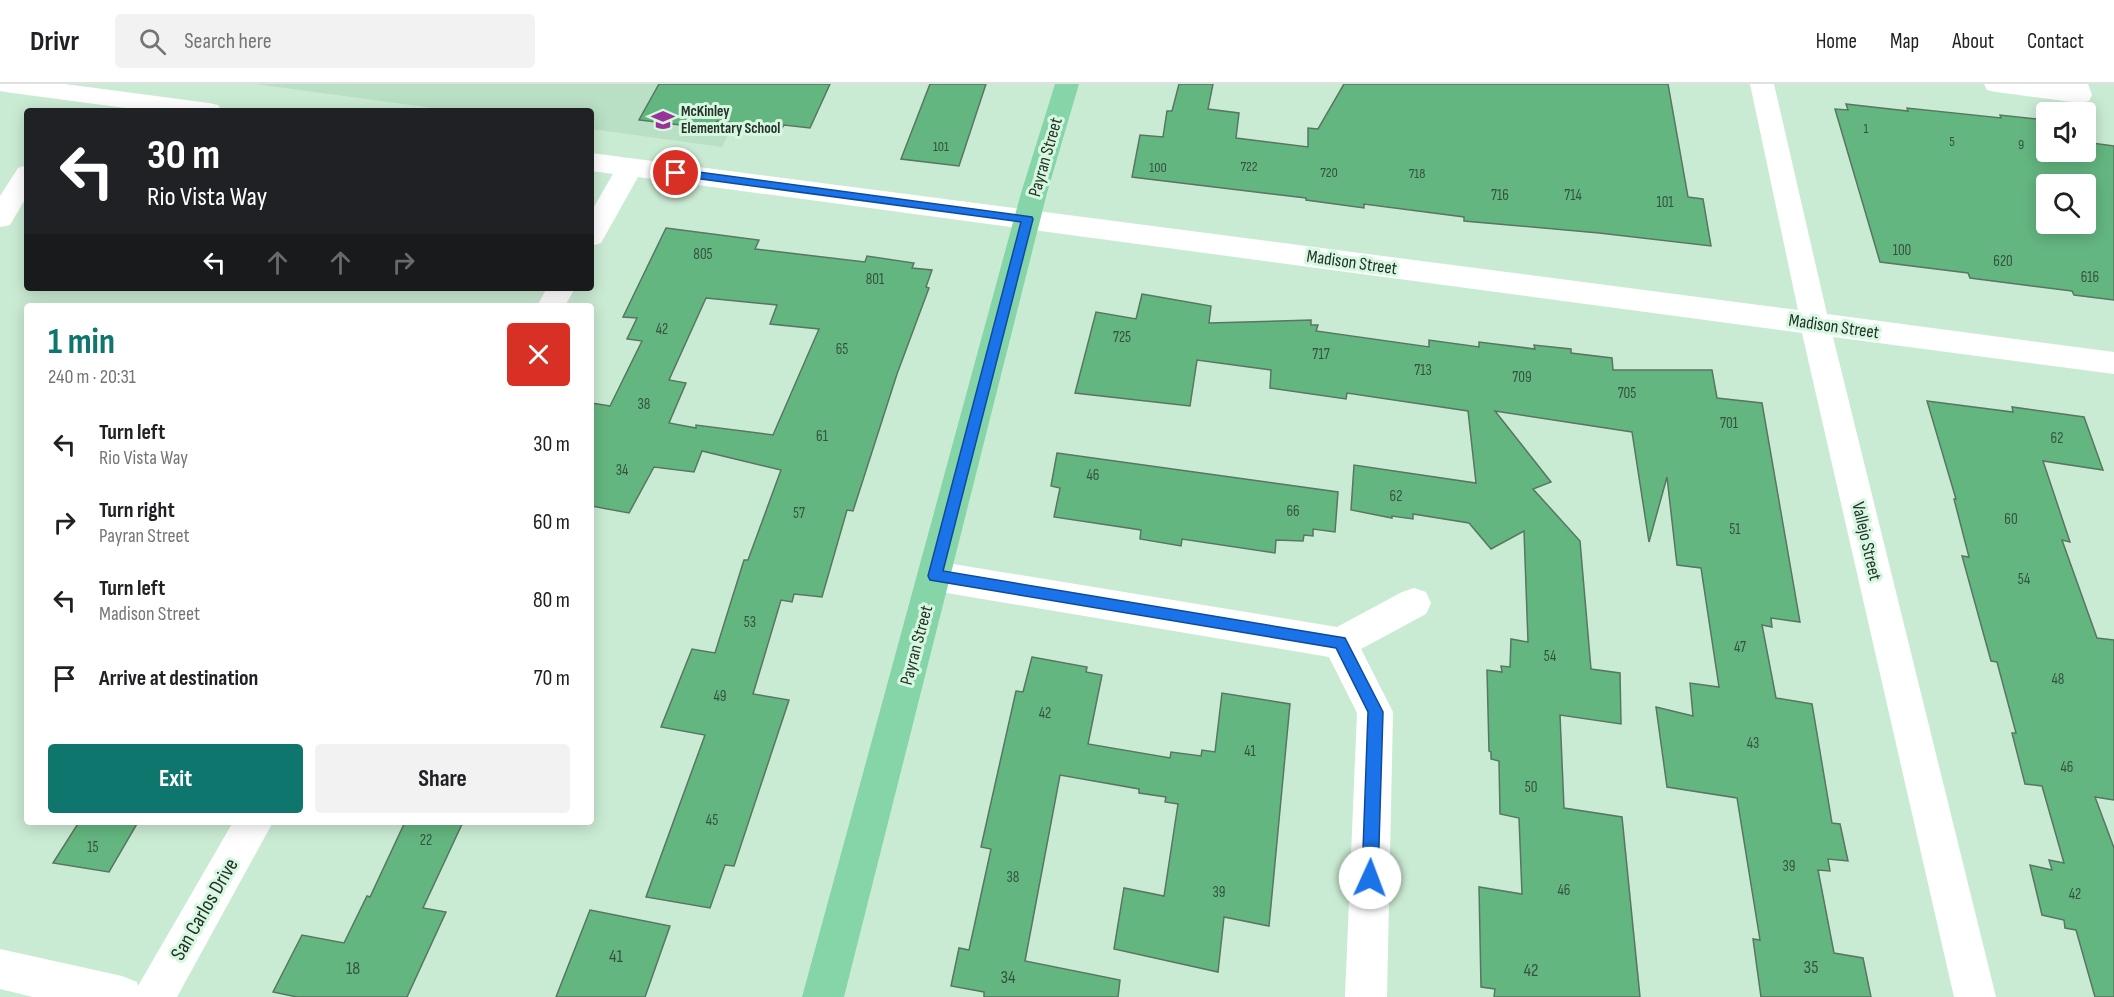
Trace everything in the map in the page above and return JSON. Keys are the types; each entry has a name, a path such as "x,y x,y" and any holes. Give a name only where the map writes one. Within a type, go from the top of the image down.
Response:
{"main road":[{"name":"Payran Street","path":"823,997 1028,219 1067,84"}],"street":[{"path":"5,84 72,102 163,108"},
{"name":"Vallejo Street","path":"1761,84 1815,324 1975,997"},
{"path":"1996,84 2080,95 2076,84"},
{"name":"Madison Street","path":"594,162 2114,363"},
{"path":"594,231 630,167"},
{"path":"0,218 24,179"},
{"path":"935,576 1340,643 1414,603"},
{"path":"1340,643 1376,712 1366,997"},
{"name":"San Carlos Drive","path":"154,997 252,825"},
{"path":"0,969 122,997"}],"shaded area":[{"name":"McKinley Elementary School","path":"255,84 755,84 722,147 594,129 594,108 433,108"}],"building":[{"path":"659,84 830,84 810,128 784,125 782,128 717,121 713,129 639,120"},
{"path":"930,84 986,84 959,166 901,159"},
{"path":"1179,84 1213,84 1208,109 1239,113 1236,138 1308,147 1308,128 1318,129 1344,84 1668,84 1688,197 1703,199 1711,246 1464,221 1464,217 1364,204 1364,208 1306,200 1306,198 1132,177 1140,135 1163,137 1167,111 1172,111"},
{"path":"1846,104 1908,111 1907,108 2001,118 2000,115 2036,119 2036,162 2096,162 2096,144 2114,146 2114,300 2074,295 2072,291 1970,278 1968,273 1880,262 1835,109 1848,110"},
{"path":"666,228 759,240 755,249 865,262 867,256 914,263 912,268 932,270 926,287 929,288 897,374 853,511 847,510 822,597 794,594 792,602 781,600 753,694 789,700 734,866 725,865 710,908 646,897 705,735 661,727 692,649 715,653 744,560 748,560 781,470 702,451 694,472 654,467 629,513 594,507 594,403 610,406 642,341 627,339 637,318 623,317","holes":["706,298 777,305 770,324 819,329 773,435 696,425 696,428 669,423 686,383 669,380"]},
{"path":"1142,294 1211,306 1209,323 1311,320 1311,325 1318,325 1316,331 1429,347 1429,340 1479,347 1479,342 1535,349 1534,345 1571,349 1571,353 1612,358 1613,370 1712,370 1717,398 1762,403 1800,622 1771,618 1772,627 1762,625 1776,698 1812,704 1832,823 1840,824 1848,861 1828,859 1830,871 1818,870 1834,953 1863,958 1871,997 1761,997 1753,939 1760,940 1737,798 1667,787 1656,707 1693,716 1690,683 1719,687 1701,568 1677,565 1667,477 1649,542 1632,432 1495,411 1551,482 1533,489 1580,541 1591,669 1620,673 1621,724 1560,715 1564,808 1622,817 1640,997 1494,997 1495,989 1481,987 1479,887 1522,894 1519,818 1500,814 1499,761 1491,759 1489,751 1487,670 1502,672 1501,666 1510,667 1511,639 1528,642 1524,531 1491,549 1469,523 1413,514 1413,519 1392,516 1392,518 1351,510 1354,465 1476,483 1468,411 1347,393 1346,399 1270,388 1271,370 1197,360 1190,406 1075,393 1096,312 1136,319"},
{"path":"1927,401 2013,412 2012,407 2084,417 2103,470 2043,461 2070,542 2062,540 2097,638 2114,640 2114,800 2095,797 2114,848 2114,997 2095,997 2076,930 2065,928 2064,920 2042,915 2030,865 2052,870 2049,860 2064,863 2042,786 2025,784 2012,733 2016,733 1997,662 1991,661 1962,556 1969,557 1954,499 1956,499"},
{"path":"1057,453 1338,492 1335,532 1313,529 1313,536 1304,535 1303,541 1276,540 1275,553 1182,539 1181,546 1140,539 1141,530 1054,517 1060,488 1051,486"},
{"path":"1032,657 1087,667 1086,672 1102,675 1088,744 1170,758 1171,752 1201,756 1202,750 1215,752 1222,693 1290,704 1269,926 1224,917 1218,972 1114,949 1124,888 1164,896 1178,804 1165,802 1166,797 1139,793 1139,789 1060,775 1025,961 1120,980 1118,997 984,997 984,992 951,986 959,948 969,950 991,849 981,847 1016,691 1023,692"},
{"path":"77,825 136,825 109,872 53,863"},
{"path":"404,825 462,825 423,908 446,912 407,997 297,997 273,992 302,935 344,943 367,896 370,897"},
{"path":"590,910 670,926 645,997 556,997"}],"place":[{"name":"McKinley Elementary School","path":"663,120"}],"route":[{"path":"676,173 1028,219 935,576 1340,643 1376,712 1370,878"}]}
